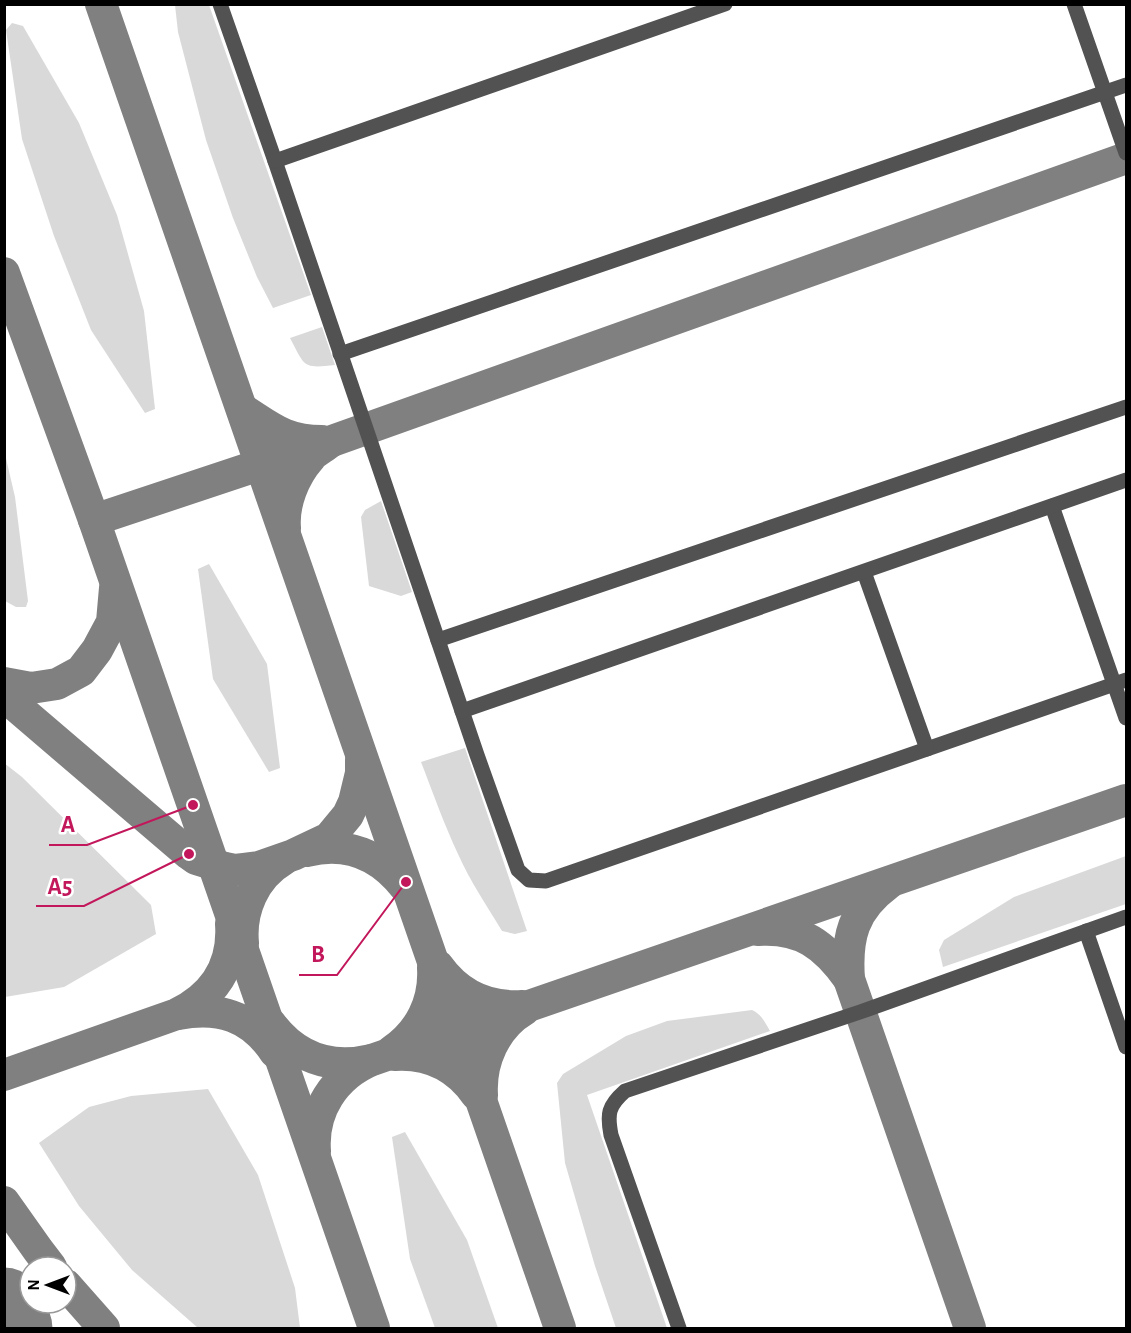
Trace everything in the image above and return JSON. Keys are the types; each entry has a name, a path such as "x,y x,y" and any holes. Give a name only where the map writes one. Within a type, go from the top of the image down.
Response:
{"lane":[{"path":"220,4 518,870 529,880 546,880 1121,682"},
{"path":"275,161 725,4"},
{"path":"1074,4 1126,153"},
{"path":"340,354 1126,85"},
{"path":"438,640 1126,407"},
{"path":"462,711 1126,480"},
{"path":"1052,506 1121,682 1126,718"},
{"path":"864,572 927,749"},
{"path":"679,1329 610,1135 608,1119 611,1106 618,1097 625,1091 860,1012 1126,917"},
{"path":"1086,931 1126,1047"}],"shaded area":[{"path":"175,5 209,5 311,295 273,308 257,277 233,218 206,140 178,32"},
{"path":"12,23 23,26 79,123 117,215 144,311 155,409 145,413 91,330 54,236 22,139 6,30"},
{"path":"322,327 335,365 310,366 302,360 290,338"},
{"path":"5,454 15,497 28,601 26,607 16,607 5,601"},
{"path":"381,501 412,592 401,596 369,586 361,517 365,510"},
{"path":"209,564 267,664 280,768 269,772 213,679 198,569"},
{"path":"465,748 527,931 515,934 502,931 463,864 421,762"},
{"path":"4,763 22,777 151,905 156,934 64,987 5,997"},
{"path":"1126,856 1126,904 943,967 939,950 944,940 1014,897"},
{"path":"752,1010 760,1016 770,1031 587,1095 667,1328 616,1328 565,1163 557,1083 563,1074 626,1036 667,1021"},
{"path":"208,1089 258,1175 295,1288 300,1328 198,1328 132,1270 79,1206 39,1143 89,1107 131,1096"},
{"path":"405,1132 467,1240 498,1328 435,1328 410,1259 392,1137"}],"taxiway":[{"path":"101,4 560,1328"},
{"path":"94,520 332,441 1126,158"},
{"path":"4,273 94,520 374,1328"},
{"path":"242,409 288,436 322,441"},
{"path":"285,528 286,509 295,482 304,465 316,452 329,443"},
{"path":"4,683 31,688 57,684 81,671 97,650 112,622 115,588"},
{"path":"4,696 189,854 196,859 235,870 259,867 293,855 329,838 348,815 354,802 361,773 361,760"},
{"path":"315,1151 317,1122 328,1097 347,1075 372,1060 1126,800"},
{"path":"307,851 336,848 362,853 385,866 405,887"},
{"path":"243,943 244,919 251,896 264,876 283,860"},
{"path":"888,884 867,904 859,914 854,926 849,950 849,979 970,1328"},
{"path":"4,1075 177,1014 190,1007 211,989 225,966 229,953 231,924"},
{"path":"758,930 787,932 811,941 831,957 849,979"},
{"path":"438,966 455,984 474,997 497,1005 522,1006"},
{"path":"392,1051 410,1035 424,1015 431,993 433,968"},
{"path":"482,1095 484,1070 491,1046 505,1026 524,1010"},
{"path":"178,1014 207,1012 233,1016 255,1030 275,1052"},
{"path":"270,1023 290,1045 314,1058 341,1063 371,1060"},
{"path":"395,1055 431,1059 451,1069 476,1094"},
{"path":"4,1202 42,1255"},
{"path":"78,1299 104,1328"}],"runway":[{"path":"4,1308 12,1328"}],"place":[{"name":"A","path":"193,805"},
{"name":"A5","path":"189,854"},
{"name":"B","path":"406,882"}]}
